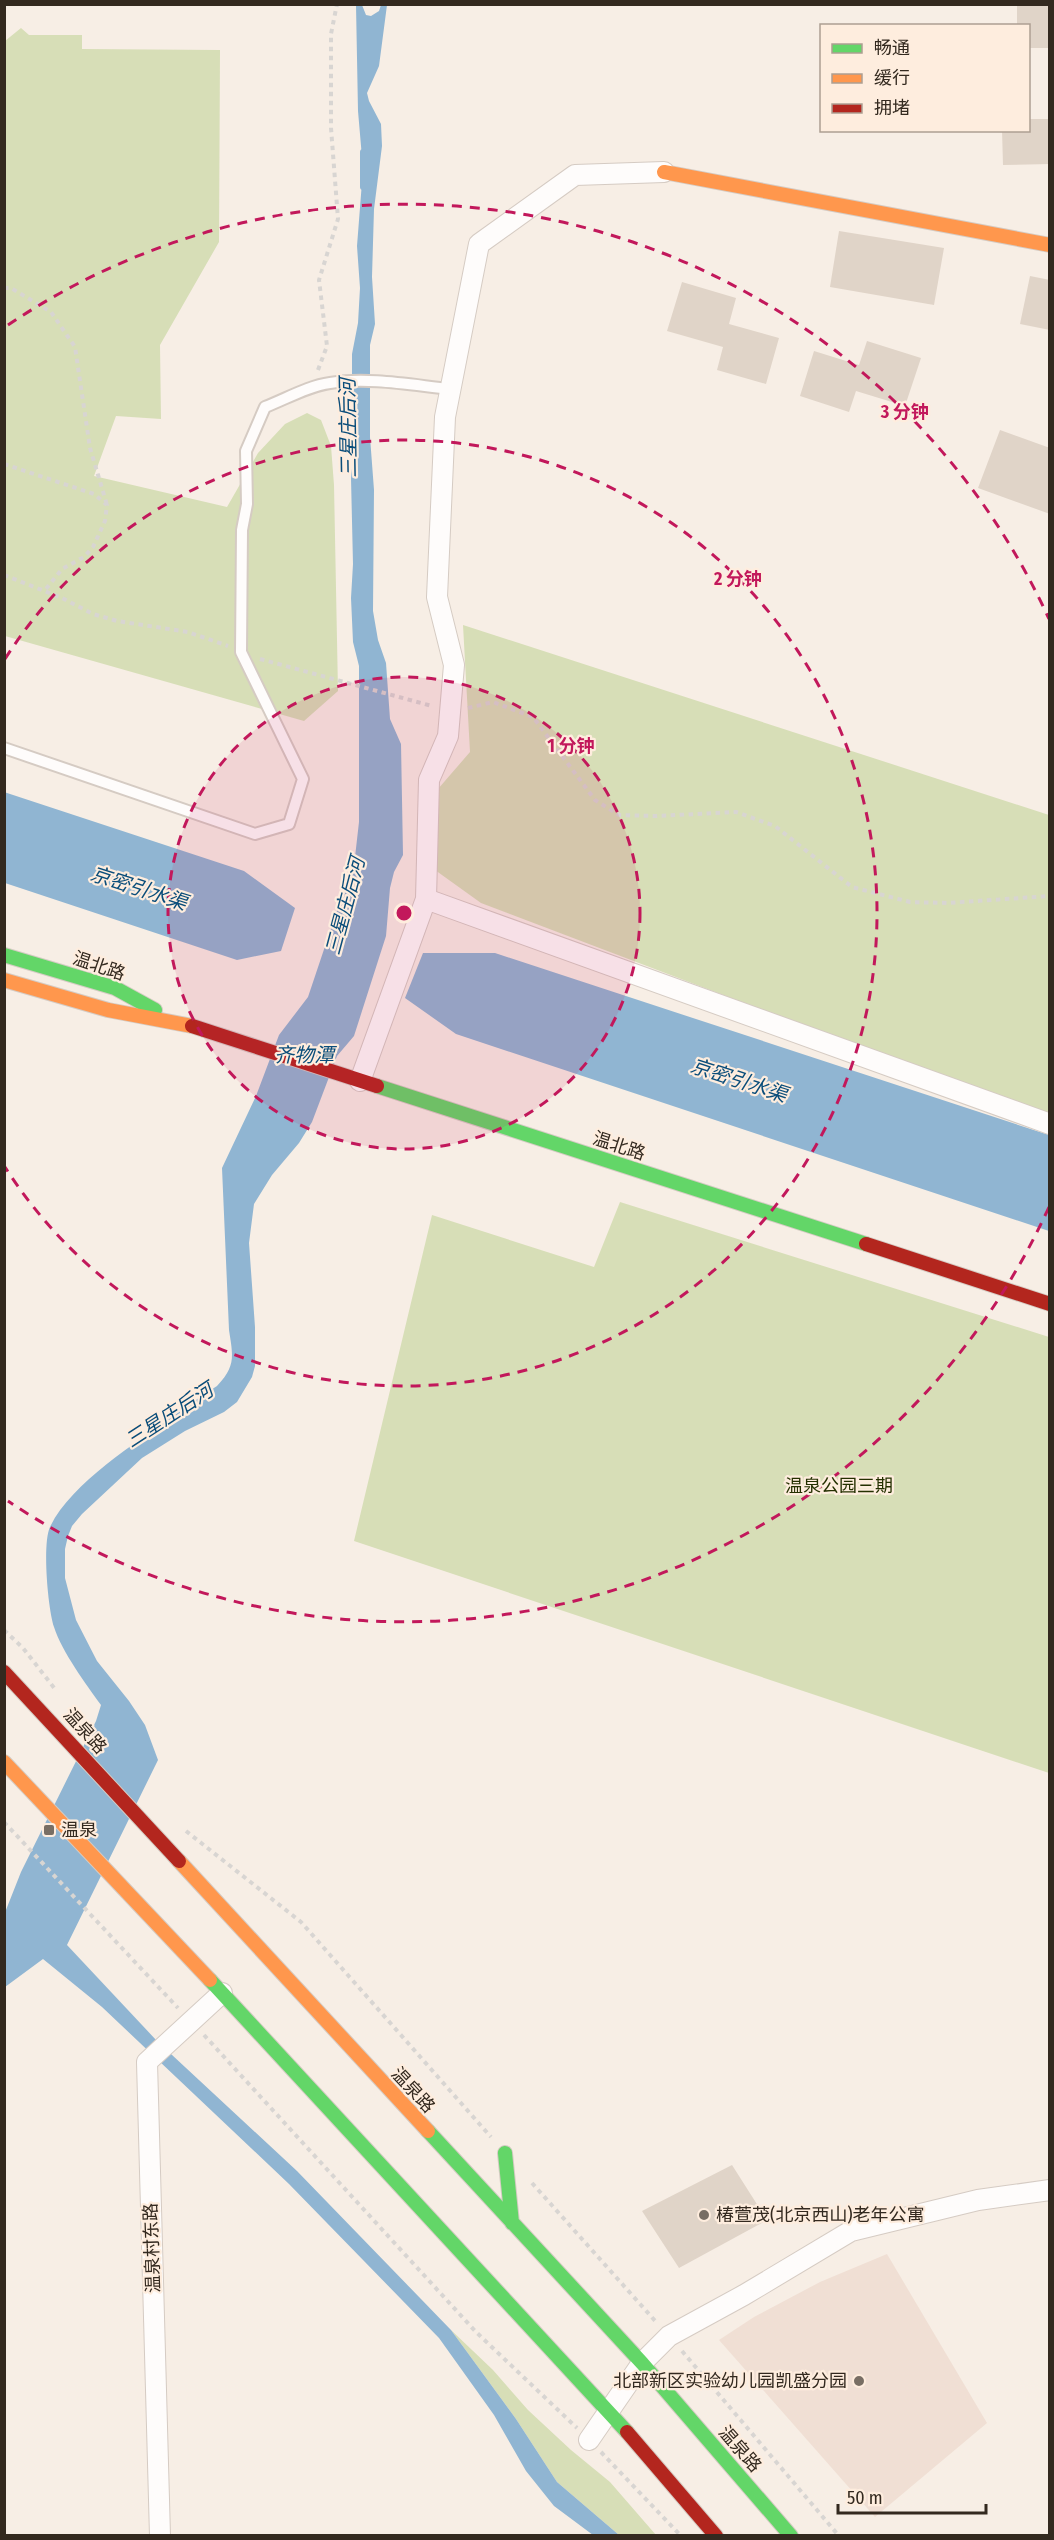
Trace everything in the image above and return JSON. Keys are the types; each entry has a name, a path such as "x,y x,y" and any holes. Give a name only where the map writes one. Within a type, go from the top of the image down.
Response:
{"main road":[{"path":"664,172 1050,245"},
{"name":"温北路","path":"4,955 115,988 178,1022"},
{"name":"温北路","path":"4,980 108,1010 178,1022 1050,1304"},
{"name":"温泉路","path":"4,1672 642,2363 790,2535"},
{"path":"4,1762 133,1897 610,2412 716,2535"},
{"path":"505,2153 512,2223"}],"street":[{"path":"360,1081 426,899 429,780 448,736 454,665 437,597 445,417 479,244 575,175 664,172"},
{"path":"426,899 1050,1124"},
{"name":"温泉村东路","path":"160,2535 147,2062 222,1993"},
{"path":"589,2440 642,2363 669,2336 852,2231 978,2200 1050,2190"}],"lane":[{"path":"4,748 255,834 289,824 303,779 241,652 242,530 246,504 246,451 265,407 311,388 330,383 384,382 450,389"}],"path":[{"path":"311,388 327,346 319,280 338,219 332,128 331,57 331,34 337,4"},
{"path":"4,288 11,288 51,312 75,347 90,448 107,506 105,520 93,547 84,557 62,569 45,590"},
{"path":"4,464 94,494 107,506"},
{"path":"4,575 45,590 93,614 117,621 188,632 241,652 416,701"},
{"path":"451,712 493,702 533,717 595,800 619,815 657,816 736,812 775,826 852,887 910,902 946,903 1050,896"},
{"path":"4,1630 23,1648 56,1691"},
{"path":"4,1822 477,2332 589,2440 681,2535"}],"shaded area":[{"name":"北部新区实验幼儿园凯盛分园","path":"887,2254 987,2423 875,2517 719,2340 754,2317 820,2282"}],"green space":[{"path":"21,28 29,35 82,35 82,49 220,50 219,242 160,345 161,419 116,416 94,476 227,507 258,453 285,424 307,413 321,420 331,446 334,485 338,691 304,721 5,636 5,41"},
{"path":"463,625 1049,815 1049,1119 481,903 435,870 438,789 470,752"},
{"name":"温泉公园三期","path":"620,1202 1049,1337 1049,1773 354,1541 432,1215 594,1267"},
{"path":"451,2330 493,2370 528,2410 610,2482 656,2535 619,2535 557,2482 516,2419"}],"water":[{"name":"齐物潭","path":"356,5 362,5 366,15 371,16 379,11 381,5 387,5 379,66 367,93 381,124 382,146 374,209 372,277 375,324 370,345 370,437 374,490 373,611 378,640 386,663 390,719 401,744 403,855 394,872 390,888 386,936 354,1036 337,1056 312,1122 299,1143 272,1175 254,1204 249,1243 255,1327 255,1366 252,1377 237,1402 224,1412 185,1431 142,1458 82,1514 72,1526 68,1536 65,1549 65,1578 76,1620 97,1661 145,1725 158,1760 67,1945 157,2041 297,2171 451,2330 516,2419 557,2482 619,2535 593,2535 554,2506 526,2471 494,2415 439,2338 289,2184 102,2007 43,1959 5,1987 4,1915 21,1872 96,1721 101,1705 68,1657 54,1627 47,1577 46,1547 50,1527 60,1511 88,1480 124,1451 217,1386 230,1366 232,1354 222,1168 256,1096 279,1035 308,997 355,857 359,822 359,666 353,642 351,598 353,564 351,478 356,432 352,410 352,354 358,323 360,288 357,246 363,169 358,111"},
{"name":"京密引水渠","path":"4,792 244,871 295,908 281,951 237,960 5,883"},
{"name":"京密引水渠","path":"423,953 495,953 1049,1135 1049,1231 456,1034 405,998"}],"building":[{"path":"1017,4 1050,4 1050,48 1030,48 1030,24 1017,24"},
{"path":"1030,119 1050,119 1050,164 1003,165 1002,132 1030,132"},
{"path":"839,231 944,248 934,305 830,287"},
{"path":"1030,276 1050,280 1050,330 1020,324"},
{"path":"682,282 736,298 729,324 779,338 766,384 717,370 723,347 667,331"},
{"path":"867,341 921,358 905,406 856,391 849,412 800,396 814,351 859,365"},
{"path":"1000,430 1050,448 1050,514 978,488"},
{"name":"椿萱茂(北京西山)老年公寓","path":"732,2165 767,2220 679,2268 642,2211"}],"waterway":[{"name":"三星庄后河","path":"363,152 363,187"}],"traffic: fast":[{"path":"4,955 115,988 155,1010"},
{"path":"377,1086 866,1244"},
{"path":"210,1980 627,2432"},
{"path":"428,2131 642,2363 791,2536"},
{"path":"505,2153 512,2223"}],"traffic: slow":[{"path":"664,172 1050,245"},
{"path":"4,980 108,1010 192,1026"},
{"path":"4,1762 210,1980"},
{"path":"179,1861 428,2131"}],"traffic: jam":[{"path":"192,1026 377,1086"},
{"path":"866,1244 1050,1304"},
{"path":"4,1672 179,1861"},
{"path":"627,2432 716,2536"}],"place":[{"name":"温泉","path":"49,1830"},
{"name":"椿萱茂(北京西山)老年公寓","path":"704,2215"},
{"name":"北部新区实验幼儿园凯盛分园","path":"859,2381"}]}
